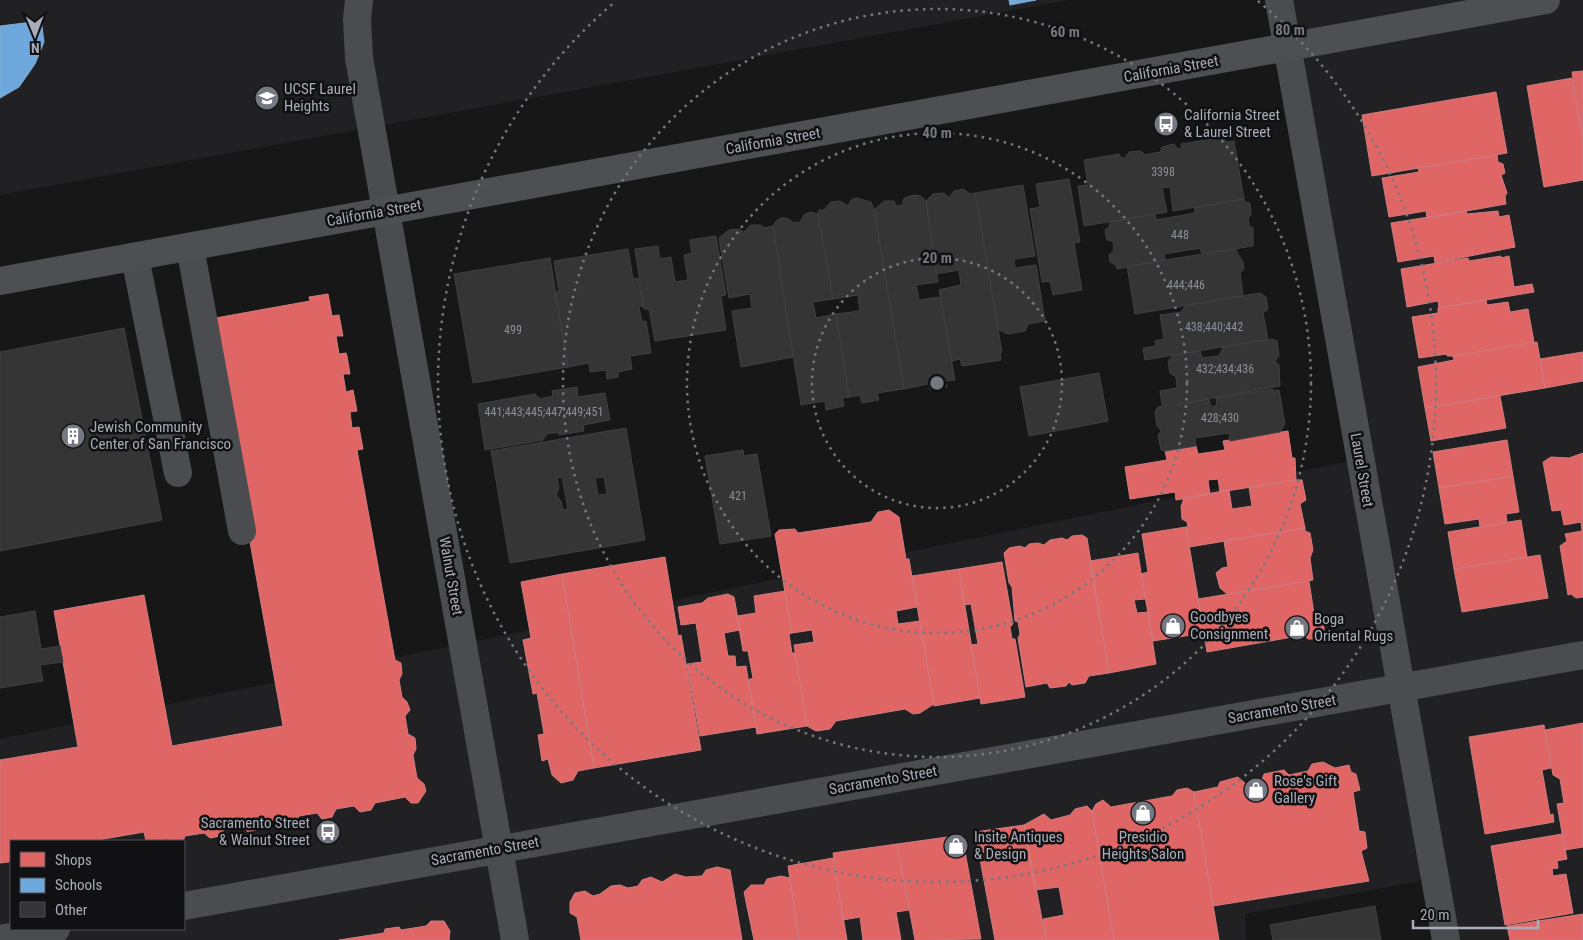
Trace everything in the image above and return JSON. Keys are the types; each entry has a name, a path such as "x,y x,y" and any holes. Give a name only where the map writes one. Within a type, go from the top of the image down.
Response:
{"main road":[{"name":"California Street","path":"0,281 1546,0"}],"street":[{"name":"Walnut Street","path":"359,0 357,19 359,58 515,940"},
{"name":"Laurel Street","path":"1278,0 1446,940"},
{"path":"190,247 242,531"},
{"path":"135,257 178,474"},
{"name":"Sacramento Street","path":"185,906 1583,655"},
{"path":"0,939 50,930"}],"shaded area":[{"name":"UCSF Laurel Heights","path":"0,0 1069,0 0,195"},
{"path":"1279,0 1583,0 1583,940 1446,940 1435,878 1245,914 1246,940 0,940 0,739 1360,459"}],"building: Shops":[{"path":"1583,71 1583,141 1572,72"},
{"path":"1572,78 1583,141 1583,180 1544,187 1527,86"},
{"path":"1496,92 1507,153 1372,176 1362,115"},
{"path":"1497,155 1498,162 1503,164 1505,173 1501,175 1507,193 1505,196 1506,204 1427,218 1426,211 1389,217 1382,178 1419,172 1418,168"},
{"path":"1466,211 1467,214 1498,211 1499,217 1509,215 1515,247 1435,263 1434,256 1398,262 1391,223"},
{"path":"1501,256 1501,258 1509,256 1514,287 1532,284 1534,292 1439,308 1438,301 1407,307 1401,269 1468,258 1469,261"},
{"path":"328,294 332,316 339,315 343,336 336,336 339,354 346,353 350,374 343,374 346,392 353,390 357,411 350,412 352,428 359,427 363,449 357,450 395,660 401,663 402,674 399,680 402,697 407,702 410,710 405,716 408,734 415,738 416,749 413,755 417,778 424,784 426,791 418,803 411,803 405,797 375,803 371,810 360,812 354,806 336,809 332,817 322,819 317,813 299,816 294,823 285,825 280,819 263,823 256,830 248,832 242,826 225,829 220,836 210,838 204,833 185,836 183,840 146,840 144,832 98,840 10,840 9,862 0,863 0,760 78,747 54,611 144,595 172,746 283,726 210,319 310,301 309,297"},
{"path":"1486,300 1487,305 1508,302 1510,312 1528,309 1534,342 1453,356 1447,356 1447,354 1419,358 1412,317 1438,313 1438,308"},
{"path":"1537,342 1545,388 1425,408 1418,367 1454,360 1453,356"},
{"path":"1583,352 1583,381 1545,388 1540,359"},
{"path":"1500,396 1506,428 1431,441 1425,408"},
{"path":"1288,431 1292,458 1295,458 1296,480 1220,492 1218,479 1208,480 1210,494 1176,500 1175,492 1130,499 1125,467 1167,460 1165,451 1196,446 1198,454 1225,450 1223,441"},
{"path":"1507,440 1513,476 1439,488 1433,452"},
{"path":"1583,453 1583,597 1576,598 1571,594 1568,595 1560,546 1567,541 1565,534 1582,531 1581,522 1564,525 1561,510 1552,511 1543,462 1551,457 1569,458"},
{"path":"1513,476 1519,512 1506,514 1507,522 1480,527 1479,519 1445,524 1439,488"},
{"path":"1302,480 1306,500 1300,504 1305,528 1189,547 1187,522 1182,519 1181,507 1184,498 1229,490 1232,509 1252,506 1249,487"},
{"path":"889,510 899,517 906,559 909,559 917,607 896,611 898,624 920,621 934,704 920,713 913,714 905,709 836,721 830,729 816,731 807,726 794,645 814,642 812,630 792,633 775,534 779,530 795,529 798,533 871,522 878,512"},
{"path":"1521,520 1527,557 1454,569 1448,532"},
{"path":"1186,527 1204,633 1153,641 1141,574 1148,572 1142,534"},
{"path":"1305,528 1305,531 1310,533 1313,550 1310,558 1313,580 1227,594 1220,588 1216,573 1222,568 1228,567 1224,541"},
{"path":"1082,535 1087,538 1109,673 1089,676 1085,683 1072,685 1069,682 1066,686 1050,688 1047,683 1026,687 1018,638 1020,634 1018,622 1015,621 1012,587 1009,583 1004,553 1009,548 1020,546 1025,548 1029,544 1038,543 1044,545 1050,540 1062,538 1067,540 1072,536"},
{"path":"1138,553 1145,599 1134,600 1137,613 1148,612 1156,664 1109,673 1090,561"},
{"path":"1540,555 1548,598 1462,612 1454,569"},
{"path":"665,557 678,636 681,635 701,750 594,768 562,574"},
{"path":"1002,562 1013,624 1010,627 1012,639 1015,639 1025,697 981,704 971,645 978,644 971,604 964,605 959,569"},
{"path":"959,569 980,698 934,706 912,576"},
{"path":"562,574 594,768 578,771 573,780 561,783 552,775 548,759 542,761 538,735 544,734 537,693 533,694 523,640 531,638 521,582"},
{"path":"1309,581 1314,614 1324,622 1324,631 1315,639 1308,639 1304,635 1207,652 1198,599"},
{"path":"785,591 792,633 789,634 792,653 795,653 807,726 757,734 748,680 753,678 748,651 743,651 737,616 756,613 754,596"},
{"path":"728,594 734,597 740,630 724,633 728,656 735,656 736,667 746,666 756,727 700,736 687,664 702,662 696,623 681,625 678,607 702,603 708,598"},
{"path":"1583,723 1583,847 1565,850 1557,804 1564,803 1560,779 1553,775 1545,730"},
{"path":"1544,725 1551,768 1542,770 1550,815 1553,814 1554,822 1485,834 1469,737"},
{"path":"1323,762 1335,768 1349,765 1351,772 1356,774 1360,790 1353,792 1359,831 1365,832 1367,848 1361,851 1369,881 1213,906 1194,792 1218,787 1220,782 1238,777 1246,784 1262,780 1264,774 1284,770 1289,775 1308,771 1312,764"},
{"path":"1187,788 1194,792 1219,940 1114,940 1092,811 1096,804 1103,800 1111,807 1172,796 1177,790"},
{"path":"1087,806 1092,811 1114,940 1046,940 1043,919 1064,915 1059,887 1035,890 1024,825 1044,814 1051,820 1070,815 1075,809"},
{"path":"1024,825 1046,940 995,940 975,832"},
{"path":"1562,834 1567,859 1557,861 1558,868 1552,869 1553,876 1566,874 1573,913 1505,925 1491,846"},
{"path":"962,835 981,939 915,940 897,844"},
{"path":"897,844 909,910 896,912 901,940 863,940 860,917 843,920 833,853"},
{"path":"833,858 847,940 799,940 788,866"},
{"path":"717,867 730,870 742,940 581,940 577,917 570,913 570,902 575,893 585,891 593,896 600,894 611,886 620,885 628,888 638,886 642,880 651,877 662,882 675,874 686,877 702,876 706,870"},
{"path":"781,876 790,878 799,940 754,940 744,892 751,885 764,885 767,879"},
{"path":"1583,914 1583,940 1510,940 1507,926"},
{"path":"431,921 444,921 450,931 449,940 339,940 384,933 385,929 399,927 401,930 426,926"}],"building: Schools":[{"path":"1009,0 1036,0 1010,5"},
{"path":"41,19 44,42 35,64 19,87 0,98 0,26 41,21"}],"building: Other":[{"path":"1225,137 1225,142 1234,141 1244,199 1173,211 1170,187 1162,188 1167,212 1084,226 1078,186 1088,185 1084,160 1119,154 1121,158 1125,158 1129,152 1141,151 1145,155 1160,152 1162,147 1174,144 1178,149 1182,148 1181,144"},
{"path":"1069,179 1080,242 1074,243 1082,290 1053,295 1050,281 1042,282 1030,209 1040,207 1036,184"},
{"path":"1023,185 1035,256 1014,259 1015,268 1036,265 1045,321 1028,324 1025,331 1008,334 998,329 975,193"},
{"path":"963,189 970,194 975,193 1002,352 1000,353 1001,360 962,366 960,359 952,361 939,290 961,285 959,270 936,274 926,201 933,194 944,193 949,198 954,191"},
{"path":"920,196 926,201 938,282 916,285 919,300 940,297 955,380 945,381 947,387 930,390 928,384 904,389 874,210 884,201 894,201 896,206 903,205 903,200 906,197"},
{"path":"856,198 871,202 874,210 904,389 877,393 879,400 862,403 860,395 849,397 836,314 860,311 858,295 833,299 818,214 819,210 824,210 831,202 840,201 848,206 851,200"},
{"path":"1244,199 1245,202 1250,203 1251,215 1248,217 1249,226 1253,228 1253,246 1202,254 1200,248 1164,254 1165,260 1117,269 1116,265 1110,262 1109,255 1114,251 1113,241 1107,240 1105,230 1110,227 1109,222 1155,214 1156,220 1195,213 1195,208"},
{"path":"810,212 818,214 833,299 813,302 816,318 836,314 849,397 842,398 844,406 826,410 825,401 801,405 773,226 781,218 787,218 794,223 800,222 804,215"},
{"path":"751,225 760,225 764,228 773,226 793,357 741,367 732,311 752,308 750,294 729,298 719,238 729,230 739,229 744,232"},
{"path":"716,236 726,295 721,296 726,330 655,341 649,309 644,309 635,249 658,246 660,259 671,257 675,282 688,280 684,255 692,253 690,240"},
{"path":"628,249 633,279 638,278 643,306 639,307 642,322 646,321 651,353 630,356 632,369 618,372 618,377 607,379 606,370 590,372 589,363 568,367 555,292 559,292 554,261"},
{"path":"1235,249 1243,262 1244,269 1240,273 1243,296 1135,314 1127,266"},
{"path":"550,258 568,367 473,383 454,274"},
{"path":"1260,293 1266,297 1268,309 1263,313 1268,339 1145,360 1143,348 1156,346 1155,341 1164,339 1160,315 1181,312 1186,305"},
{"name":"Jewish Community Center of San Francisco","path":"124,328 162,520 0,551 0,352"},
{"path":"1272,339 1277,341 1279,355 1275,362 1279,365 1280,386 1180,404 1180,402 1162,405 1160,391 1177,388 1176,377 1170,373 1168,361 1172,356 1200,351 1202,358 1219,356 1223,347"},
{"path":"1099,373 1108,421 1029,436 1020,387"},
{"path":"577,387 578,397 605,393 610,420 583,425 584,431 559,435 559,432 547,434 543,440 485,450 478,404 535,394 540,399 553,396 552,391"},
{"path":"1273,389 1273,391 1279,390 1285,424 1280,432 1230,441 1229,433 1195,438 1196,446 1161,450 1158,435 1161,431 1157,425 1155,412 1158,407 1209,399 1211,407 1217,405 1216,398"},
{"path":"626,428 645,540 510,563 491,451","holes":["562,477 568,509 563,510 561,501 556,495 559,488 557,478","604,477 607,494 598,495 595,478"]},
{"path":"743,450 744,456 757,454 771,536 720,544 705,456"},
{"path":"35,611 41,649 60,646 63,662 40,665 43,681 0,688 0,617"},
{"path":"1375,906 1381,940 1273,940 1270,925"}],"place":[{"name":"UCSF Laurel Heights","path":"267,98"},
{"name":"California Street & Laurel Street","path":"1166,124"},
{"name":"Jewish Community Center of San Francisco","path":"73,436"},
{"name":"Goodbyes Consignment","path":"1173,626"},
{"name":"Boga Oriental Rugs","path":"1297,628"},
{"name":"Rose's Gift Gallery","path":"1256,790"},
{"name":"Presidio Heights Salon","path":"1143,813"},
{"name":"Sacramento Street & Walnut Street","path":"328,832"},
{"name":"Insite Antiques & Design","path":"956,846"}]}
